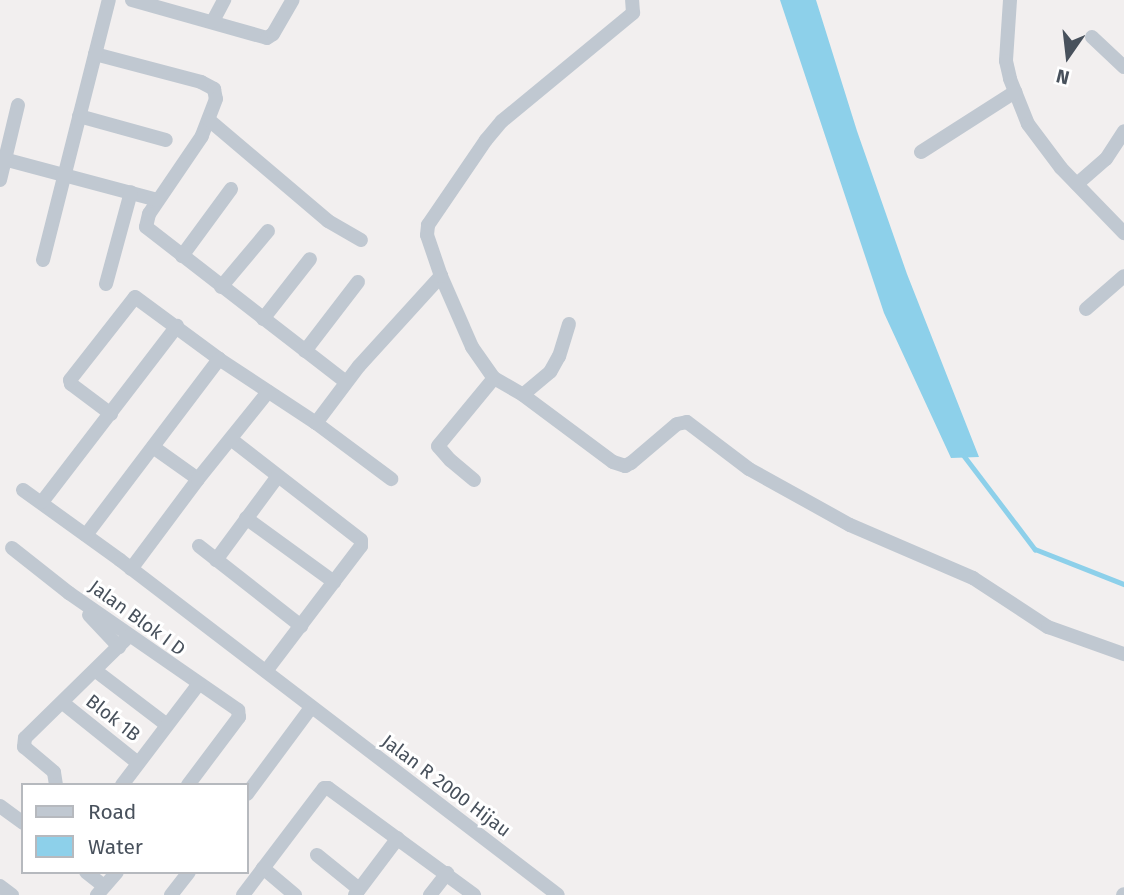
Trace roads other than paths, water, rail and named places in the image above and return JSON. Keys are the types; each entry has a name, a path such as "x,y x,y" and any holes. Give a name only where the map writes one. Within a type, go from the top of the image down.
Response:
{"street":[{"path":"43,260 109,0"},
{"path":"132,0 153,3 270,37 293,0"},
{"path":"213,21 224,0"},
{"path":"632,0 634,13 502,121 451,188 427,229 441,276 472,347 494,378 523,395 618,465 631,463 677,424 692,424 749,469 839,519 972,578 1048,627 1124,654"},
{"path":"1010,0 1006,61 1015,92 1042,146 1124,233"},
{"path":"1092,37 1124,67"},
{"path":"95,54 211,86 216,94 209,120 178,173 158,200 146,223 150,232 346,382"},
{"path":"921,152 975,114 1015,92"},
{"path":"0,180 2,158 18,105"},
{"path":"79,116 166,140"},
{"path":"209,120 328,221 361,240"},
{"path":"1077,184 1106,159 1124,131"},
{"path":"2,158 158,200"},
{"path":"182,256 231,189"},
{"path":"106,284 131,192"},
{"path":"221,287 268,231"},
{"path":"262,319 310,259"},
{"path":"316,423 346,382 441,276"},
{"path":"1086,309 1124,276"},
{"path":"305,351 358,282"},
{"path":"111,414 71,384 71,377 132,299 139,299 219,359 316,423 391,480"},
{"path":"523,395 550,372 559,356 569,324"},
{"path":"42,502 177,326"},
{"path":"86,535 219,359"},
{"path":"474,480 438,446 494,378"},
{"path":"131,569 198,479 268,392"},
{"path":"232,440 361,540 361,546 266,671"},
{"path":"153,447 198,479"},
{"path":"216,560 278,476"},
{"name":"Jalan R 2000 Hijau","path":"23,490 266,671 310,709 558,895"},
{"path":"246,518 334,582"},
{"path":"199,546 301,626"},
{"name":"Jalan Blok I D","path":"12,548 129,636 198,685 235,707 239,718 190,783"},
{"path":"69,593 119,647"},
{"path":"56,783 54,772 29,753 23,742 29,733 63,704 129,636"},
{"path":"96,671 167,725"},
{"path":"123,783 198,685"},
{"name":"Blok 1B","path":"63,704 138,763"},
{"path":"248,793 310,709"},
{"path":"243,895 324,788 328,788 474,895"},
{"path":"0,806 21,822"},
{"path":"317,855 357,892 398,838"},
{"path":"263,868 295,895"},
{"path":"430,895 447,873"},
{"path":"88,874 100,890 115,874"},
{"path":"171,895 187,874"},
{"path":"0,886 12,895"}],"water":[{"path":"780,0 816,0 857,131 907,274 979,457 951,458 884,313"}],"waterway":[{"path":"962,453 1035,549 1124,584"}]}
